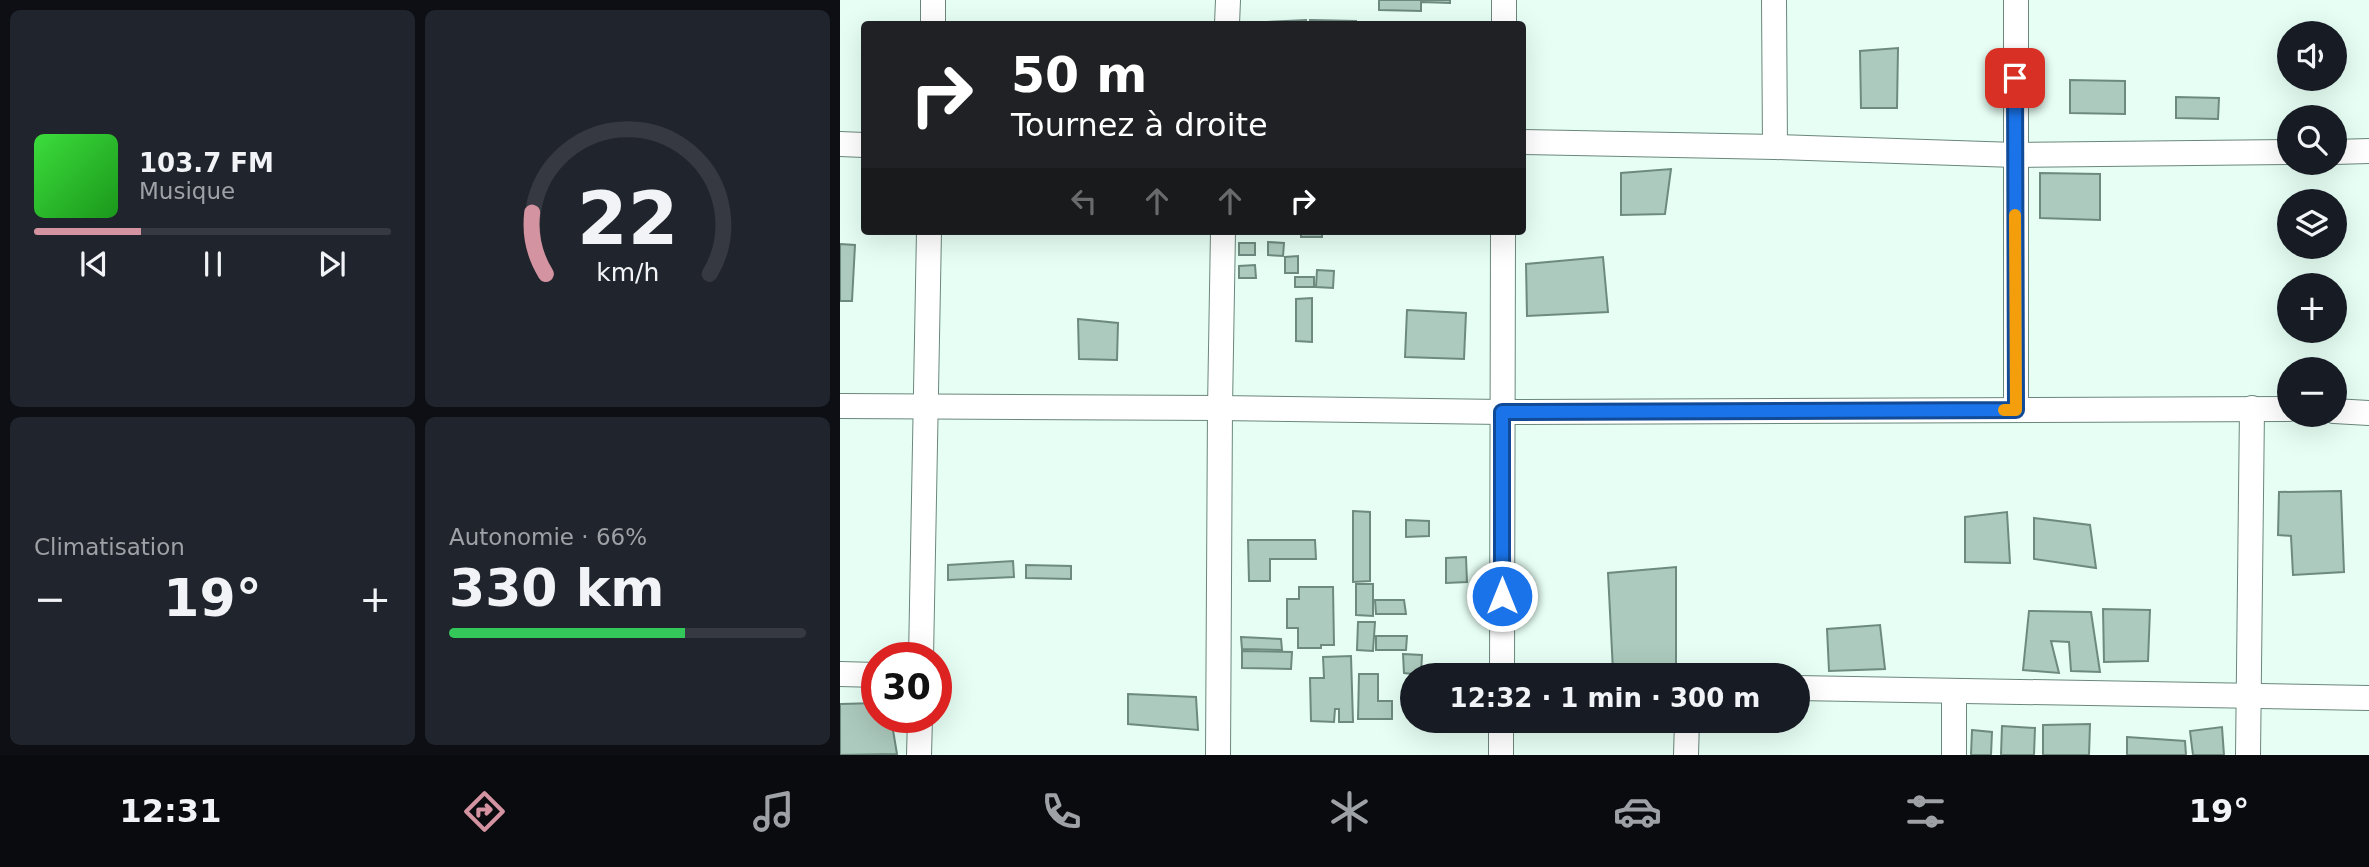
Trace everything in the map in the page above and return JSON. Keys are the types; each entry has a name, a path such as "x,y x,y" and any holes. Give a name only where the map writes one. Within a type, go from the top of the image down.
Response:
{"street":[{"path":"933,0 933,21"},
{"path":"1227,21 1228,0"},
{"path":"1504,0 1504,21"},
{"path":"1774,0 1775,147"},
{"path":"2016,0 2016,410"},
{"path":"1526,142 2015,155 2277,152"},
{"path":"840,144 861,145"},
{"path":"2347,152 2369,151"},
{"path":"921,642 929,235"},
{"path":"1218,755 1223,235"},
{"path":"1502,663 1503,235"},
{"path":"840,406 1502,412 2277,409"},
{"path":"2248,755 2252,408"},
{"path":"2347,411 2369,412"},
{"path":"840,674 861,675"},
{"path":"1810,688 2369,698"},
{"path":"1954,691 1954,755"},
{"path":"919,755 920,733"},
{"path":"1501,755 1502,733"},
{"path":"1686,755 1687,733"}],"building":[{"path":"1379,0 1450,0 1450,3 1421,2 1421,11 1379,10"},
{"path":"1898,48 1897,108 1861,108 1860,51"},
{"path":"2070,80 2125,81 2125,114 2070,113"},
{"path":"2176,97 2219,98 2218,119 2176,118"},
{"path":"1671,169 1665,214 1621,215 1621,173"},
{"path":"2040,173 2100,174 2100,220 2040,218"},
{"path":"1301,235 1322,235 1322,237"},
{"path":"1268,242 1284,243 1283,256 1268,255"},
{"path":"1239,243 1255,243 1255,255 1239,255"},
{"path":"840,244 855,245 852,301 840,301"},
{"path":"1298,256 1298,273 1285,273 1285,257"},
{"path":"1603,257 1608,312 1527,316 1526,264"},
{"path":"1255,265 1256,278 1239,278 1239,266"},
{"path":"1317,270 1334,271 1333,288 1316,287"},
{"path":"1295,277 1314,277 1314,287 1295,287"},
{"path":"1312,298 1312,342 1296,341 1296,299"},
{"path":"1407,310 1466,313 1464,359 1405,357"},
{"path":"1078,319 1118,323 1117,360 1079,359"},
{"path":"2341,491 2344,572 2293,575 2291,536 2278,535 2279,492"},
{"path":"1353,511 1370,512 1370,581 1353,582"},
{"path":"2007,512 2010,563 1965,562 1965,517"},
{"path":"2034,518 2090,525 2096,568 2034,559"},
{"path":"1406,520 1429,521 1429,536 1406,537"},
{"path":"1248,540 1315,540 1316,559 1270,559 1270,581 1249,581"},
{"path":"1466,557 1467,582 1446,583 1446,558"},
{"path":"1013,561 1014,577 948,580 948,565"},
{"path":"1026,565 1071,566 1071,579 1026,578"},
{"path":"1676,567 1676,663 1613,663 1608,573"},
{"path":"1356,584 1373,584 1373,616 1356,615"},
{"path":"1299,587 1333,587 1334,645 1298,648 1298,628 1287,628 1287,599 1299,599"},
{"path":"1375,600 1404,600 1406,614 1376,614"},
{"path":"2103,609 2150,610 2148,661 2104,662"},
{"path":"2029,611 2091,612 2100,672 2071,671 2069,642 2051,641 2059,673 2023,670"},
{"path":"1358,622 1375,622 1373,651 1357,650"},
{"path":"1880,625 1885,669 1829,671 1827,629"},
{"path":"1376,636 1407,636 1406,650 1376,650"},
{"path":"1241,637 1281,639 1282,650 1242,649"},
{"path":"1242,651 1292,652 1291,669 1242,668"},
{"path":"1403,654 1422,655 1422,663 1403,663"},
{"path":"1351,656 1353,722 1339,722 1339,709 1335,709 1334,722 1311,721 1310,678 1324,678 1323,657"},
{"path":"1359,674 1378,674 1378,701 1392,701 1392,719 1358,719"},
{"path":"1128,694 1196,697 1198,730 1128,724"},
{"path":"861,703 861,733 894,733 897,754 840,755 840,704"},
{"path":"2090,724 2089,755 2043,755 2043,725"},
{"path":"2002,726 2035,728 2034,755 2001,755"},
{"path":"2222,727 2224,755 2193,755 2190,731"},
{"path":"1972,730 1992,732 1991,755 1971,755"},
{"path":"2127,737 2185,741 2186,755 2127,755"}],"slow traffic":[{"path":"2004,410 2016,410 2015,215"}],"route":[{"path":"1502,596 1502,412 2016,410 2015,78"}]}
